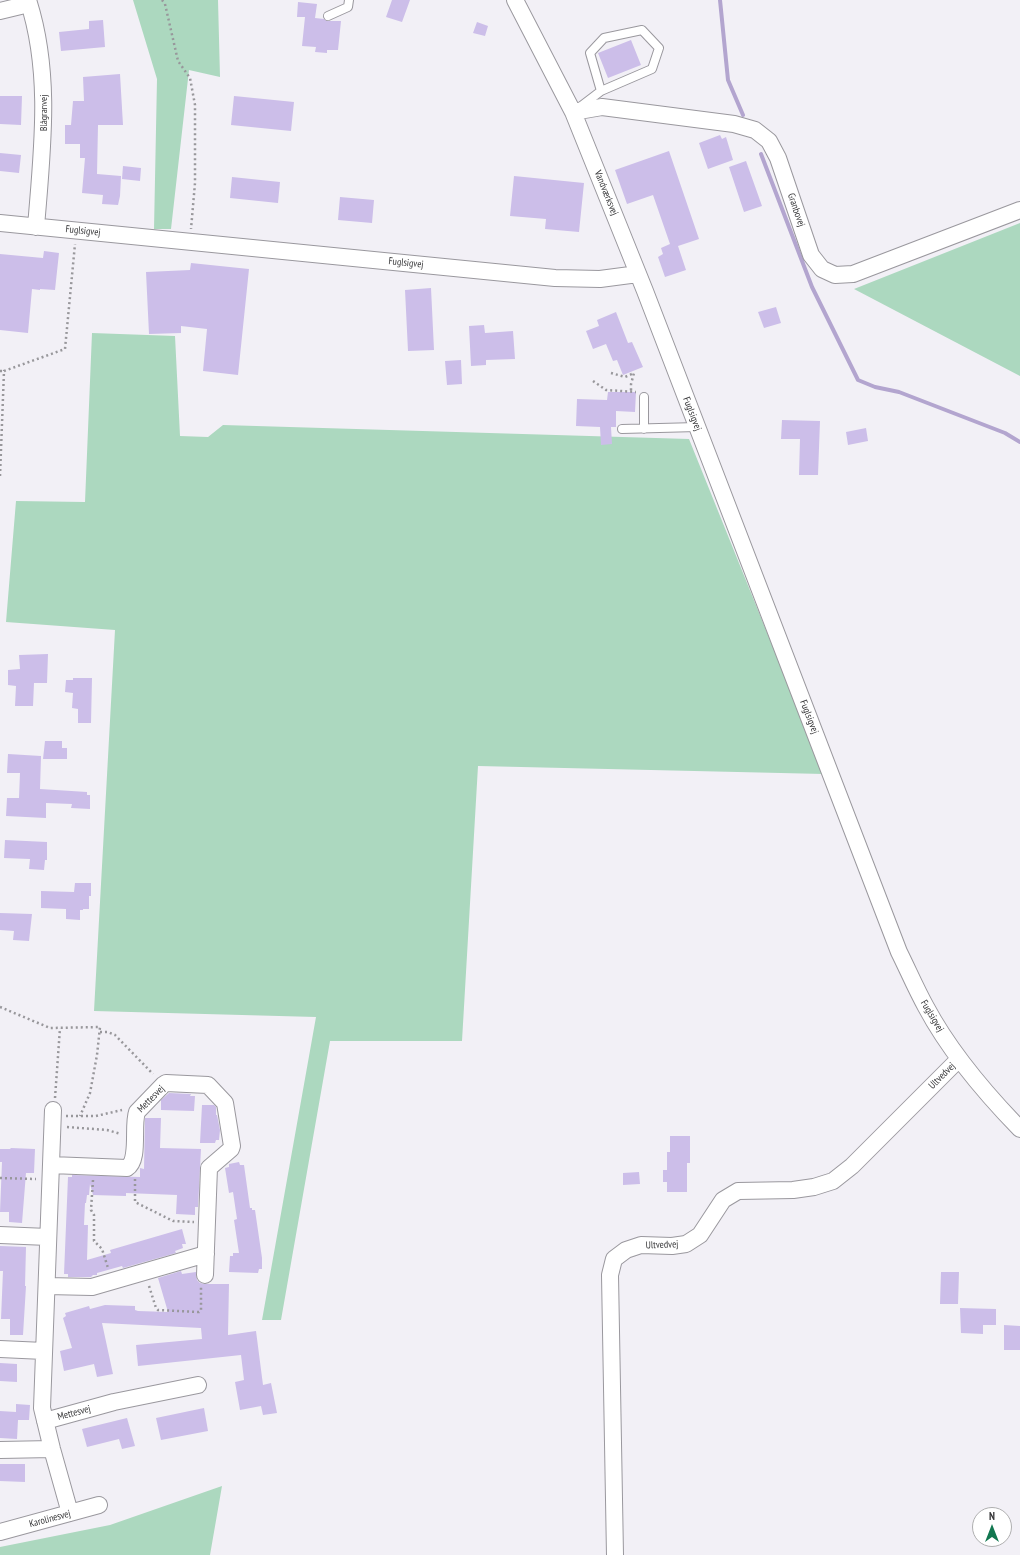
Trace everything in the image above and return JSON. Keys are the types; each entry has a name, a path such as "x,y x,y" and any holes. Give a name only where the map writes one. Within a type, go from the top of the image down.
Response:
{"street":[{"name":"Vandværksvej","path":"519,1 573,112 638,274"},
{"path":"0,11 29,2"},
{"name":"Blågranvej","path":"29,2 39,45 44,88 44,131 36,227"},
{"name":"Granbovej","path":"573,112 602,106 734,124 755,130 769,141 778,158 811,255 822,269 835,275 853,274 1020,210"},
{"name":"Fuglsigvej","path":"0,223 555,278 600,279 638,274 899,952 926,1008 959,1059 1020,1129"},
{"name":"Ultvedvej","path":"615,1555 610,1275 614,1259 626,1250 641,1245 672,1246 686,1244 700,1235 723,1200 738,1191 792,1190 814,1187 833,1181 852,1166 959,1059"},
{"name":"Mettesvej","path":"130,1166 134,1159 134,1135 137,1112 163,1085 170,1083 208,1085 222,1100 227,1108 232,1146 231,1149 209,1168 205,1275"},
{"name":"Mettesvej","path":"52,1117 42,1399 45,1421 70,1513"},
{"path":"51,1172 93,1167 122,1169 130,1166"},
{"path":"0,1235 48,1237"},
{"path":"46,1286 92,1287 206,1254"},
{"path":"0,1349 44,1351"},
{"name":"Mettesvej","path":"45,1421 114,1402 198,1386"},
{"path":"0,1450 52,1449"},
{"name":"Karolinesvej","path":"0,1532 99,1505"}],"lane":[{"path":"328,16 348,7 349,0"},
{"path":"573,112 601,91 652,69 659,48 642,30 604,38 590,53 601,91"},
{"path":"644,397 644,429"},
{"path":"622,429 698,427"}],"path":[{"path":"162,0 165,4 178,61 190,78 194,105 195,183 190,243"},
{"path":"0,371 4,371 65,349 76,231"},
{"path":"0,476 4,371"},
{"path":"611,373 625,377 634,373 631,391"},
{"path":"593,381 606,390 637,392 644,397"},
{"path":"0,1007 46,1027 100,1027 98,1055 90,1093 80,1116"},
{"path":"52,1117 55,1104 60,1028"},
{"path":"100,1032 108,1032 115,1035 163,1085"},
{"path":"52,1117 96,1116 124,1109 137,1112"},
{"path":"52,1117 83,1128 134,1135"},
{"path":"130,1166 135,1172 135,1202 173,1221 207,1222"},
{"path":"93,1167 92,1210 94,1215 94,1241 102,1250 112,1281"},
{"path":"0,1178 51,1172"},
{"path":"145,1272 156,1308 158,1310 200,1311 202,1277 205,1275"}],"green space":[{"path":"133,0 218,0 220,77 189,70 171,229 154,229 157,79"},
{"path":"1020,223 1020,376 854,289"},
{"path":"92,333 175,336 180,436 208,437 223,425 689,439 824,774 478,766 462,1041 330,1041 281,1320 262,1320 316,1017 94,1011 115,630 6,622 16,501 85,502"},
{"path":"222,1486 210,1555 0,1555 0,1547 110,1525"}],"building":[{"path":"392,0 410,0 402,22 386,17"},
{"path":"298,2 317,4 315,18 324,19 327,21 341,21 338,50 327,50 327,53 315,52 316,47 302,46 305,17 297,17"},
{"path":"103,20 105,47 61,51 59,32 89,29 89,21"},
{"path":"477,22 488,26 485,36 473,33"},
{"path":"631,40 641,65 608,78 598,53"},
{"path":"120,74 123,125 98,125 97,174 121,176 120,196 118,205 102,204 103,195 82,193 85,158 80,158 80,144 65,144 65,125 71,125 73,101 84,101 83,77"},
{"path":"0,96 22,96 21,125 0,124"},
{"path":"234,96 294,102 291,131 231,125"},
{"path":"720,135 722,139 726,137 733,160 708,169 699,143"},
{"path":"669,151 699,239 678,246 686,270 665,277 658,257 663,254 661,248 670,244 653,195 627,204 615,170"},
{"path":"0,153 21,155 19,173 0,171"},
{"path":"746,161 762,206 744,212 729,167"},
{"path":"123,166 141,168 140,181 122,179"},
{"path":"514,176 584,183 579,232 545,229 546,219 510,216"},
{"path":"232,177 280,182 278,203 230,198"},
{"path":"340,197 374,200 372,223 338,220"},
{"path":"44,251 59,253 55,290 32,289 28,333 0,330 0,254 43,258"},
{"path":"191,263 249,269 238,375 203,371 207,329 181,326 181,333 149,334 146,272 190,270"},
{"path":"431,288 434,350 408,351 405,290"},
{"path":"776,307 781,323 764,328 758,312"},
{"path":"616,312 628,343 632,342 643,367 623,375 617,360 613,361 606,344 593,349 586,331 599,326 597,320"},
{"path":"484,325 485,333 513,331 515,359 486,360 486,365 471,366 469,326"},
{"path":"461,360 462,384 447,385 445,361"},
{"path":"608,392 636,392 635,412 616,411 616,427 611,427 612,444 601,445 600,427 576,426 577,399 607,400"},
{"path":"782,420 820,421 818,475 799,475 800,439 781,439"},
{"path":"866,428 868,441 848,445 846,432"},
{"path":"48,654 47,683 34,683 33,706 15,706 16,686 8,685 8,670 20,669 19,655"},
{"path":"73,678 92,678 91,723 78,723 78,709 72,708 73,693 65,692 66,680 73,680"},
{"path":"45,741 62,741 62,748 67,748 67,759 43,759"},
{"path":"8,754 41,756 40,789 87,792 87,795 90,795 90,809 71,808 72,804 46,803 46,818 6,816 7,798 19,798 20,773 7,773"},
{"path":"5,840 47,842 47,860 45,860 44,870 29,869 30,859 4,858"},
{"path":"75,883 91,883 89,909 80,910 80,920 66,919 66,909 41,908 41,891 74,892"},
{"path":"0,913 32,914 29,941 13,940 14,931 0,930"},
{"path":"169,1093 191,1094 190,1096 195,1096 194,1111 161,1110 161,1100"},
{"path":"202,1105 214,1105 216,1107 216,1115 220,1130 219,1140 216,1140 215,1143 200,1143"},
{"path":"145,1118 161,1118 160,1148 201,1149 198,1207 195,1207 195,1215 176,1214 177,1195 126,1193 126,1196 93,1195 90,1184 89,1195 87,1195 85,1203 84,1225 88,1225 87,1260 111,1253 110,1250 182,1229 186,1244 182,1244 183,1248 175,1251 176,1253 123,1268 122,1266 97,1273 97,1275 93,1275 91,1277 68,1277 68,1274 64,1274 68,1177 72,1177 72,1175 140,1177 140,1168 144,1169"},
{"path":"670,1136 690,1136 690,1163 687,1163 687,1192 667,1192 667,1182 663,1182 663,1170 667,1170 667,1152 670,1152"},
{"path":"0,1149 35,1149 34,1173 26,1173 22,1223 9,1222 9,1212 0,1212 2,1162 0,1162"},
{"path":"239,1162 240,1165 244,1165 250,1208 255,1210 262,1258 262,1269 259,1269 258,1273 229,1272 230,1256 233,1256 233,1253 239,1253 234,1220 237,1219 233,1192 229,1193 225,1168 229,1167 229,1164"},
{"path":"639,1172 640,1184 623,1185 623,1173"},
{"path":"0,1246 26,1247 26,1286 23,1335 10,1335 10,1319 1,1319 3,1271 0,1271"},
{"path":"181,1271 182,1274 196,1272 197,1280 200,1283 229,1284 228,1335 256,1331 263,1385 271,1383 277,1413 263,1415 261,1406 240,1410 235,1382 244,1380 241,1355 138,1366 136,1345 202,1339 201,1328 102,1323 113,1374 97,1377 94,1364 64,1371 60,1351 72,1348 63,1318 66,1316 65,1313 89,1306 90,1309 105,1305 135,1306 135,1310 138,1311 168,1312 158,1278"},
{"path":"941,1272 959,1272 958,1304 940,1304"},
{"path":"960,1308 996,1309 996,1325 983,1325 983,1334 961,1333"},
{"path":"1004,1325 1020,1326 1020,1350 1004,1350"},
{"path":"0,1363 17,1364 17,1382 0,1381"},
{"path":"16,1404 30,1405 29,1420 18,1420 17,1439 0,1438 0,1411 16,1412"},
{"path":"204,1408 208,1431 161,1440 156,1418"},
{"path":"127,1418 135,1446 122,1449 119,1439 87,1447 82,1429"},
{"path":"0,1464 25,1464 25,1482 0,1481"}],"waterway":[{"path":"720,0 728,80 743,115"},
{"path":"761,154 812,287 858,380 875,387 899,392 1005,433 1020,442"}]}
